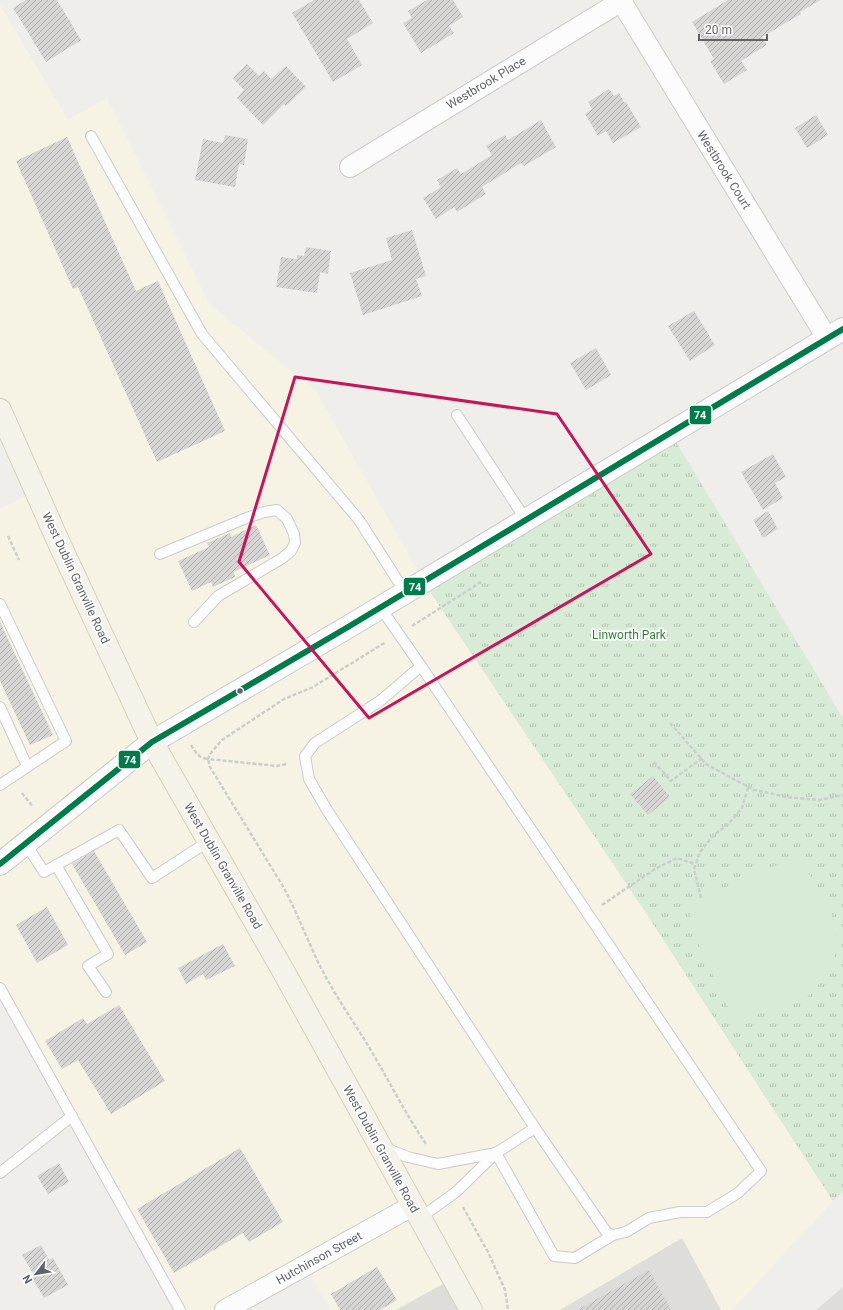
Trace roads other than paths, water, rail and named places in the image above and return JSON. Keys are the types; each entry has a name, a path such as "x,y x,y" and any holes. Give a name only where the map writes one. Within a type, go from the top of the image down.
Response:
{"main road":[{"path":"0,864 152,742 526,520 835,334"},
{"name":"West Dublin Granville Road","path":"0,410 56,536 152,742 281,967 471,1310"}],"street":[{"name":"Westbrook Place","path":"350,167 622,1"},
{"name":"Westbrook Court","path":"622,1 835,334"},
{"name":"Hutchinson Street","path":"225,1310 416,1212"}],"lane":[{"path":"91,136 202,334 359,520 405,592"},
{"path":"457,415 526,520"},
{"path":"160,554 244,519 264,512 277,510 286,519 294,534 295,543 291,551 281,559 218,596 194,622"},
{"path":"0,604 66,741 0,785"},
{"path":"380,607 760,1171 738,1193 708,1212 680,1212 650,1218 626,1232 613,1235 575,1258 554,1256 496,1153"},
{"path":"421,666 380,701 315,744 305,756 309,779 327,810 535,1128 607,1232 613,1235"},
{"path":"0,707 27,766"},
{"path":"26,844 44,872 119,830 152,878 209,841"},
{"path":"56,865 108,954 88,966 106,992"},
{"path":"0,988 180,1310"},
{"path":"0,1173 72,1116"},
{"path":"416,1212 456,1192 496,1153 535,1128"},
{"path":"380,1146 408,1157 438,1164 496,1153"}],"park label":[{"name":"Linworth Park","path":"629,635"}]}
